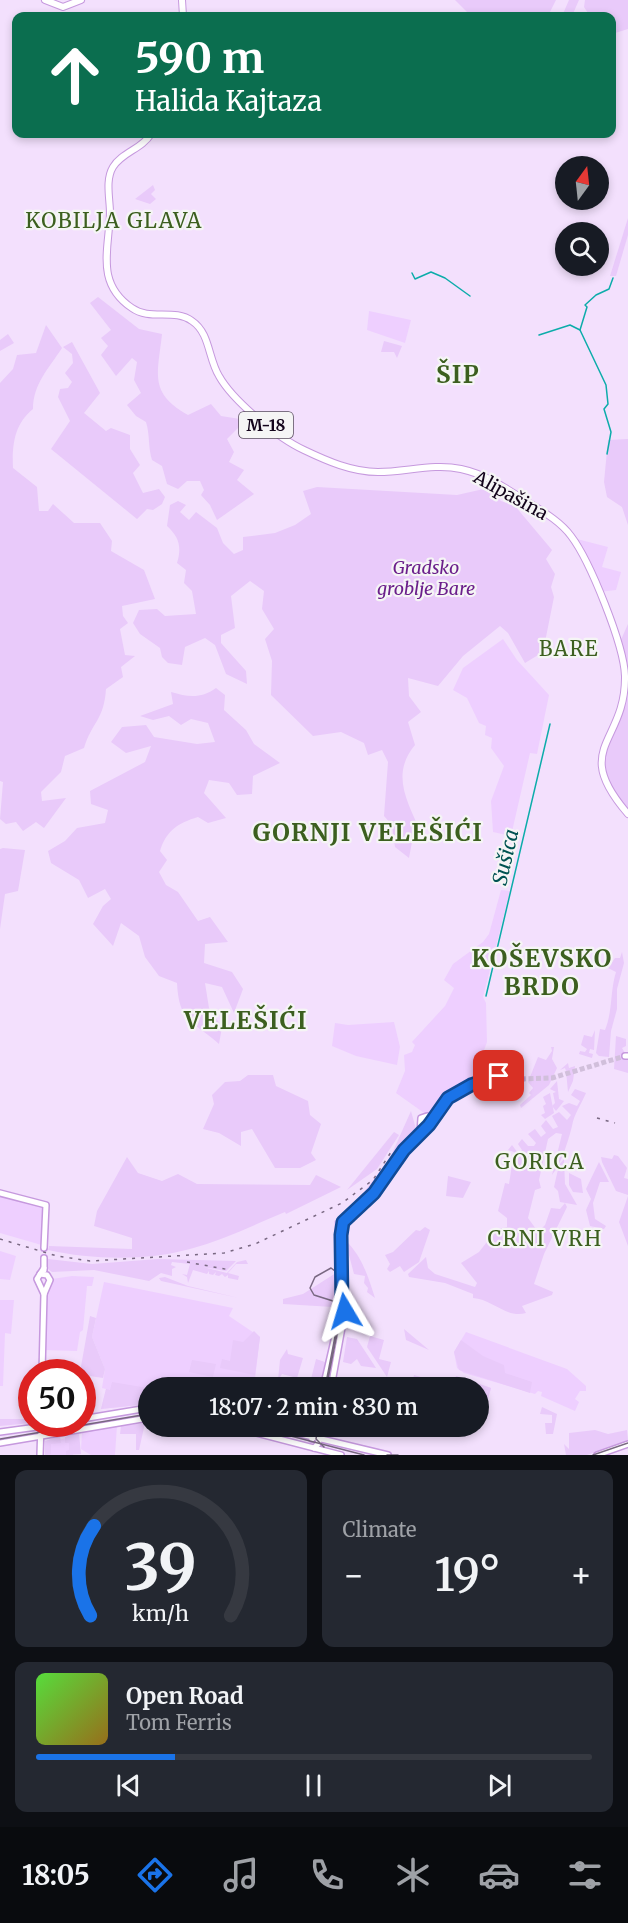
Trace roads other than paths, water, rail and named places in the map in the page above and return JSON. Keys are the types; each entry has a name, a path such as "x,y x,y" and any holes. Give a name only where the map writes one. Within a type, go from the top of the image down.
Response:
{"main road":[{"path":"45,0 63,7 81,0"},
{"name":"Alipašina","path":"148,138 142,145 115,164 110,173 110,215 106,260 108,277 126,303 140,312 180,315 193,321 203,332 214,366 225,384 272,431 302,449 361,471 380,472 440,467 468,471 502,485 562,526 572,537 586,564 622,654 625,675 622,702 602,757 601,768 607,788 628,814"},
{"path":"326,1377 342,1306 342,1224 374,1193 404,1150 453,1094 493,1077 521,1079"},
{"path":"0,1193 46,1205 45,1248"},
{"path":"44,1258 43,1272 37,1282 44,1286"},
{"path":"42,1359 44,1286 50,1280 43,1272"},
{"path":"333,1377 345,1311 342,1306"},
{"path":"96,1417 138,1410"},
{"path":"96,1427 138,1420"},
{"path":"0,1432 18,1429"},
{"path":"0,1443 35,1437"},
{"path":"40,1455 41,1437"},
{"path":"272,1437 341,1455"},
{"path":"308,1437 388,1455"},
{"path":"314,1448 320,1437"},
{"path":"312,1438 314,1448"},
{"path":"597,1455 628,1444"}],"waterway":[{"name":"Sušica","path":"412,273 415,279 431,272 445,278 470,296"},
{"name":"Sušica","path":"607,454 611,432 604,409 608,404 606,385 580,330 587,307 585,305 596,295 609,289 613,278"},
{"name":"Sušica","path":"539,335 570,325 580,330"},
{"name":"Sušica","path":"486,996 550,724"}],"tunnel":[{"path":"521,1079 552,1078 625,1056"}],"tram line":[{"path":"331,1268 339,1274 336,1297 340,1311 333,1301 314,1295 310,1288 315,1277 331,1268"},
{"path":"327,1377 340,1311"},
{"path":"328,1377 340,1311"},
{"path":"0,1439 138,1416"},
{"path":"294,1437 364,1455"},
{"path":"316,1437 324,1447"},
{"path":"593,1455 628,1443"},
{"path":"387,1455 398,1455"}],"railway":[{"path":"597,1118 615,1123"},
{"path":"0,1239 57,1256 90,1261 224,1253 255,1244 342,1203 373,1180 393,1149"},
{"path":"187,1262 230,1270"}],"district":[{"name":"KOBILJA GLAVA","path":"114,220"},
{"name":"ŠIP","path":"458,374"},
{"name":"BARE","path":"569,648"},
{"name":"GORNJI VELEŠIĆI","path":"368,832"},
{"name":"KOŠEVSKO BRDO","path":"542,972"},
{"name":"VELEŠIĆI","path":"246,1020"},
{"name":"GORICA","path":"540,1161"},
{"name":"CRNI VRH","path":"545,1238"}],"park label":[{"name":"Gradsko groblje Bare","path":"426,577"}]}
